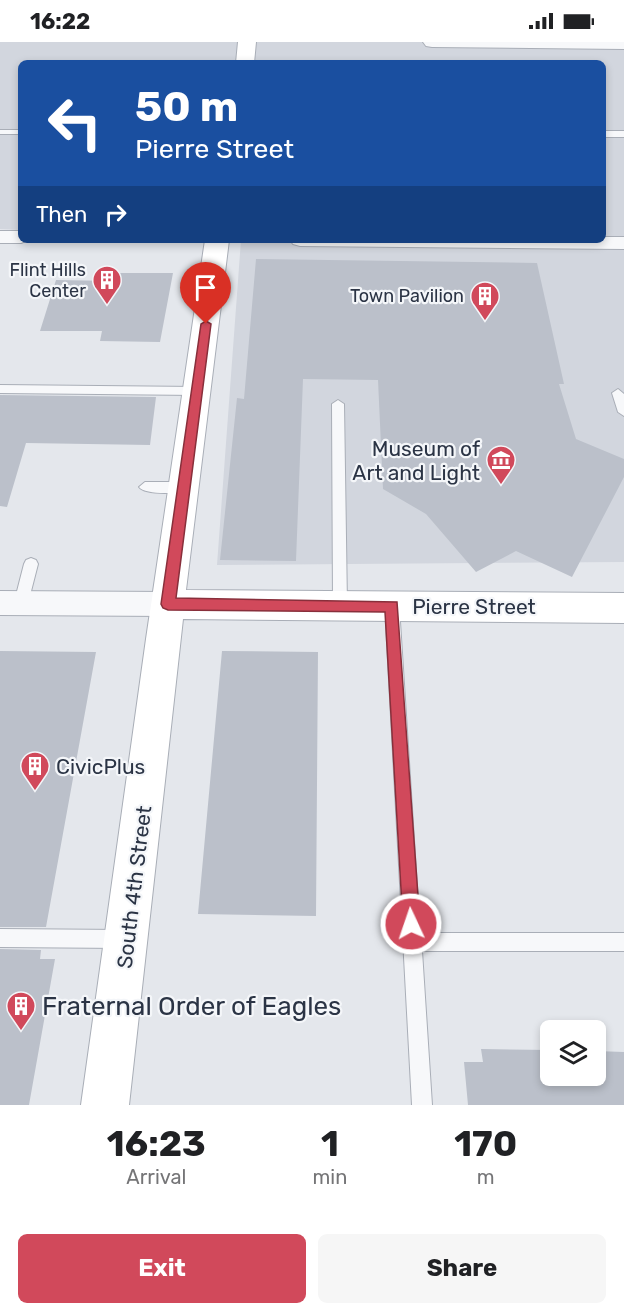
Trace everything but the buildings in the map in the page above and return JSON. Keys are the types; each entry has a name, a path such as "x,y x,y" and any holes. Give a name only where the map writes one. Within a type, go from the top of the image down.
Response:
{"main road":[{"path":"244,60 247,42"},
{"name":"South 4th Street","path":"105,1105 128,939 168,604 217,243"},
{"name":"Pierre Street","path":"168,604 624,608"}],"street":[{"path":"432,42 624,44"},
{"path":"0,237 18,237"},
{"path":"606,243 624,243"},
{"name":"Pierre Street","path":"10,603 168,604"}],"lane":[{"path":"0,132 18,132"},
{"path":"606,134 624,134"},
{"path":"0,389 197,390"},
{"path":"624,395 618,393 624,412"},
{"path":"338,404 340,605"},
{"path":"145,487 184,487"},
{"path":"10,603 31,564"},
{"path":"392,606 422,1105"},
{"path":"0,938 128,939"},
{"path":"412,942 624,942"}],"shaded area":[{"path":"0,42 624,42 624,562 217,565 241,243 606,243 606,60 18,60 18,230 0,229"}],"place":[{"name":"Flint Hills Center","path":"107,306"},
{"name":"Town Pavilion","path":"485,322"},
{"name":"Museum of Art and Light","path":"501,486"},
{"name":"CivicPlus","path":"35,792"},
{"name":"Fraternal Order of Eagles","path":"21,1032"}],"route":[{"path":"206,324 168,604 392,606 411,924"}]}
